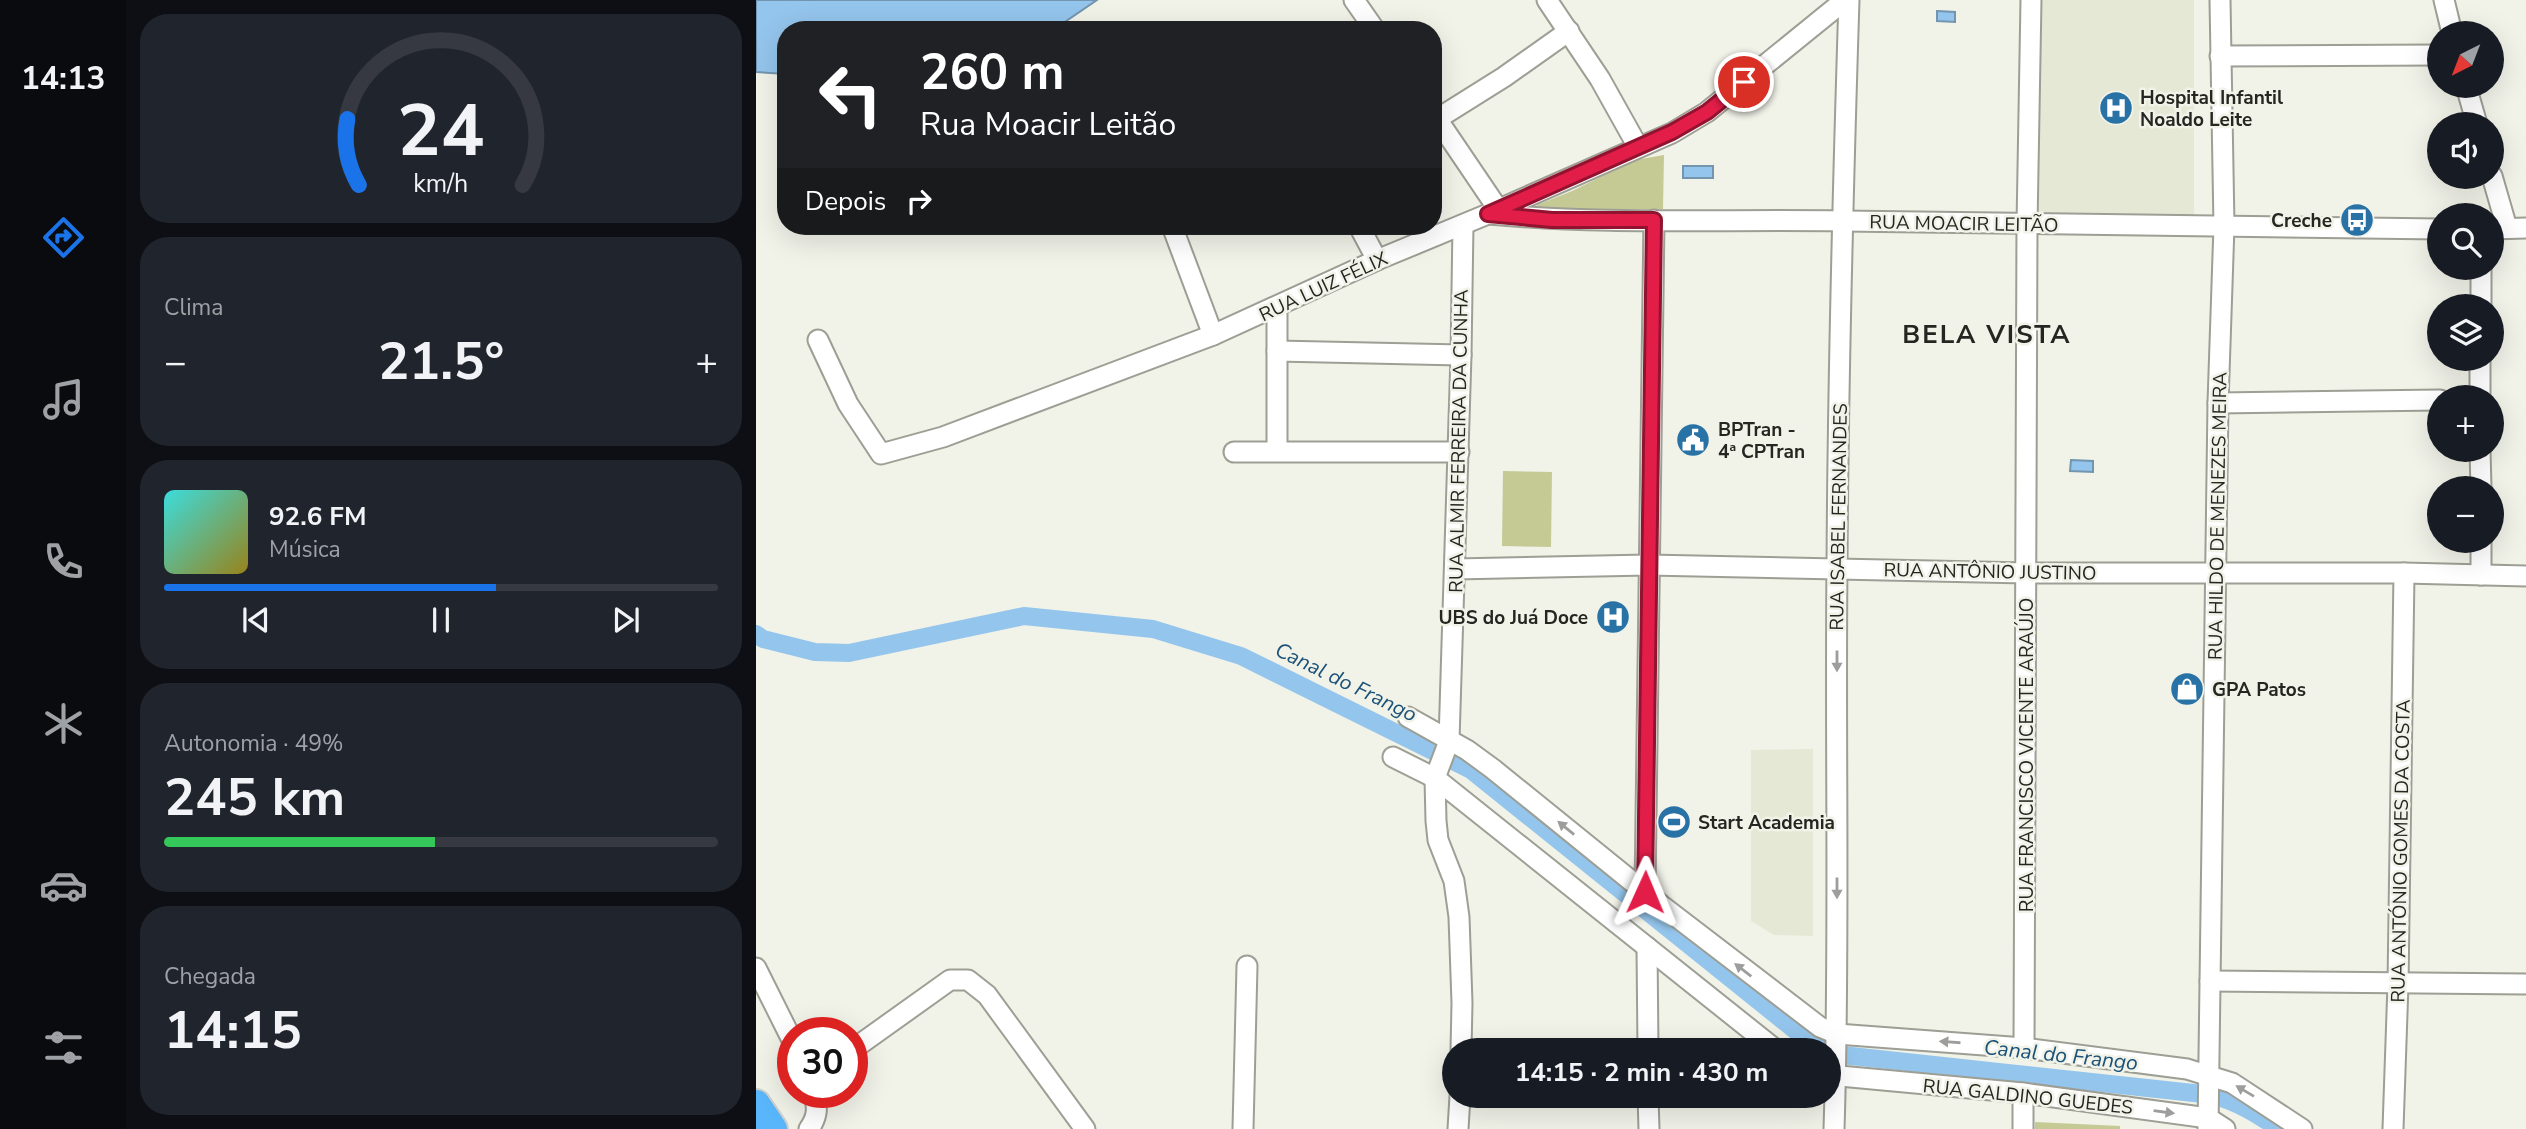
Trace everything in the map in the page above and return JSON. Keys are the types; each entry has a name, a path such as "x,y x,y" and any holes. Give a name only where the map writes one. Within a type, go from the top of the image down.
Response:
{"highway":[{"path":"756,1104 774,1129"}],"street":[{"path":"1354,0 1369,21"},
{"path":"1546,0 1600,79 1637,147"},
{"name":"RUA LUIZ FÉLIX","path":"1442,234 1672,132 1707,112 1847,0"},
{"name":"RUA ISABEL FERNANDES","path":"1837,1038 1837,568 1847,0"},
{"name":"RUA FRANCISCO VICENTE ARAÚJO","path":"2024,1048 2027,225 2031,0"},
{"name":"RUA HILDO DE MENEZES MEIRA","path":"2214,1125 2208,1074 2218,403 2224,226 2220,0"},
{"path":"2444,0 2449,21"},
{"path":"1442,112 1504,77 1569,31"},
{"path":"2220,56 2427,55"},
{"path":"1442,127 1493,211"},
{"path":"2496,189 2508,229"},
{"name":"RUA MOACIR LEITÃO","path":"1493,211 1552,220 2427,229"},
{"path":"1645,892 1654,220"},
{"name":"RUA ALMIR FERREIRA DA CUNHA","path":"1461,1038 1459,917 1454,881 1438,840 1436,775 1447,745 1459,452 1463,225"},
{"path":"1175,235 1213,335"},
{"path":"1364,235 1377,260"},
{"name":"RUA LUIZ FÉLIX","path":"818,340 848,404 881,454 943,437 1213,335 1438,235"},
{"path":"1277,308 1277,451"},
{"path":"1277,351 1461,355"},
{"path":"2218,403 2427,400"},
{"path":"1234,452 1459,452"},
{"path":"2481,553 2481,575"},
{"name":"RUA ANTÔNIO JUSTINO","path":"1455,569 1648,565 2027,573 2404,573 2526,576"},
{"name":"RUA ANTÓNIO GOMES DA COSTA","path":"2393,1129 2398,984 2404,573"},
{"path":"1408,717 1447,745 1467,750 1493,769 1645,892 1819,1027 1837,1034 2024,1048 2188,1069 2232,1083 2302,1129"},
{"path":"1393,757 1436,775 1761,1038"},
{"path":"1647,947 1648,1038"},
{"path":"1243,1129 1248,966"},
{"path":"756,968 780,1017"},
{"path":"868,1039 950,980 968,981 987,995 1085,1129"},
{"path":"2210,981 2526,984"},
{"name":"RUA GALDINO GUEDES","path":"1841,1077 2023,1093 2214,1125"},
{"path":"2023,1093 2023,1129"},
{"path":"809,1129 816,1118 817,1108"},
{"path":"1458,1129 1459,1108"},
{"path":"1648,1108 1648,1129"},
{"name":"RUA ISABEL FERNANDES","path":"1833,1108 1834,1129"}],"shaded area":[{"name":"Hospital Infantil Noaldo Leite","path":"2038,0 2194,0 2194,218 2038,217"},
{"path":"1813,749 1813,936 1774,935 1751,921 1751,750"}],"green space":[{"path":"1664,155 1663,209 1536,210 1537,205 1635,160"},
{"path":"1503,471 1552,472 1551,547 1502,546"},
{"path":"2035,1122 2120,1126 2120,1129 2035,1129"}],"water":[{"path":"756,0 1097,0 1066,21 777,21 777,73 756,72"},
{"path":"1937,11 1955,12 1955,22 1937,21"},
{"path":"1683,166 1713,166 1713,178 1683,178"},
{"path":"2071,460 2093,461 2093,472 2070,471"}],"waterway":[{"name":"Canal do Frango","path":"756,634 763,639 815,652 849,653 1024,616 1153,629 1241,656 1471,770 1805,1038"},
{"name":"Canal do Frango","path":"1841,1055 2212,1095 2247,1109 2279,1129"}],"place":[{"name":"Hospital Infantil Noaldo Leite","path":"2116,108"},
{"name":"Creche","path":"2357,220"},
{"name":"BPTran - 4ª CPTran","path":"1693,440"},
{"name":"UBS do Juá Doce","path":"1613,617"},
{"name":"GPA Patos","path":"2187,689"},
{"name":"Start Academia","path":"1674,822"}],"district":[{"name":"BELA VISTA","path":"1987,334"}],"route":[{"path":"1645,892 1654,220 1552,220 1488,214 1672,132 1707,112 1744,82"}]}
